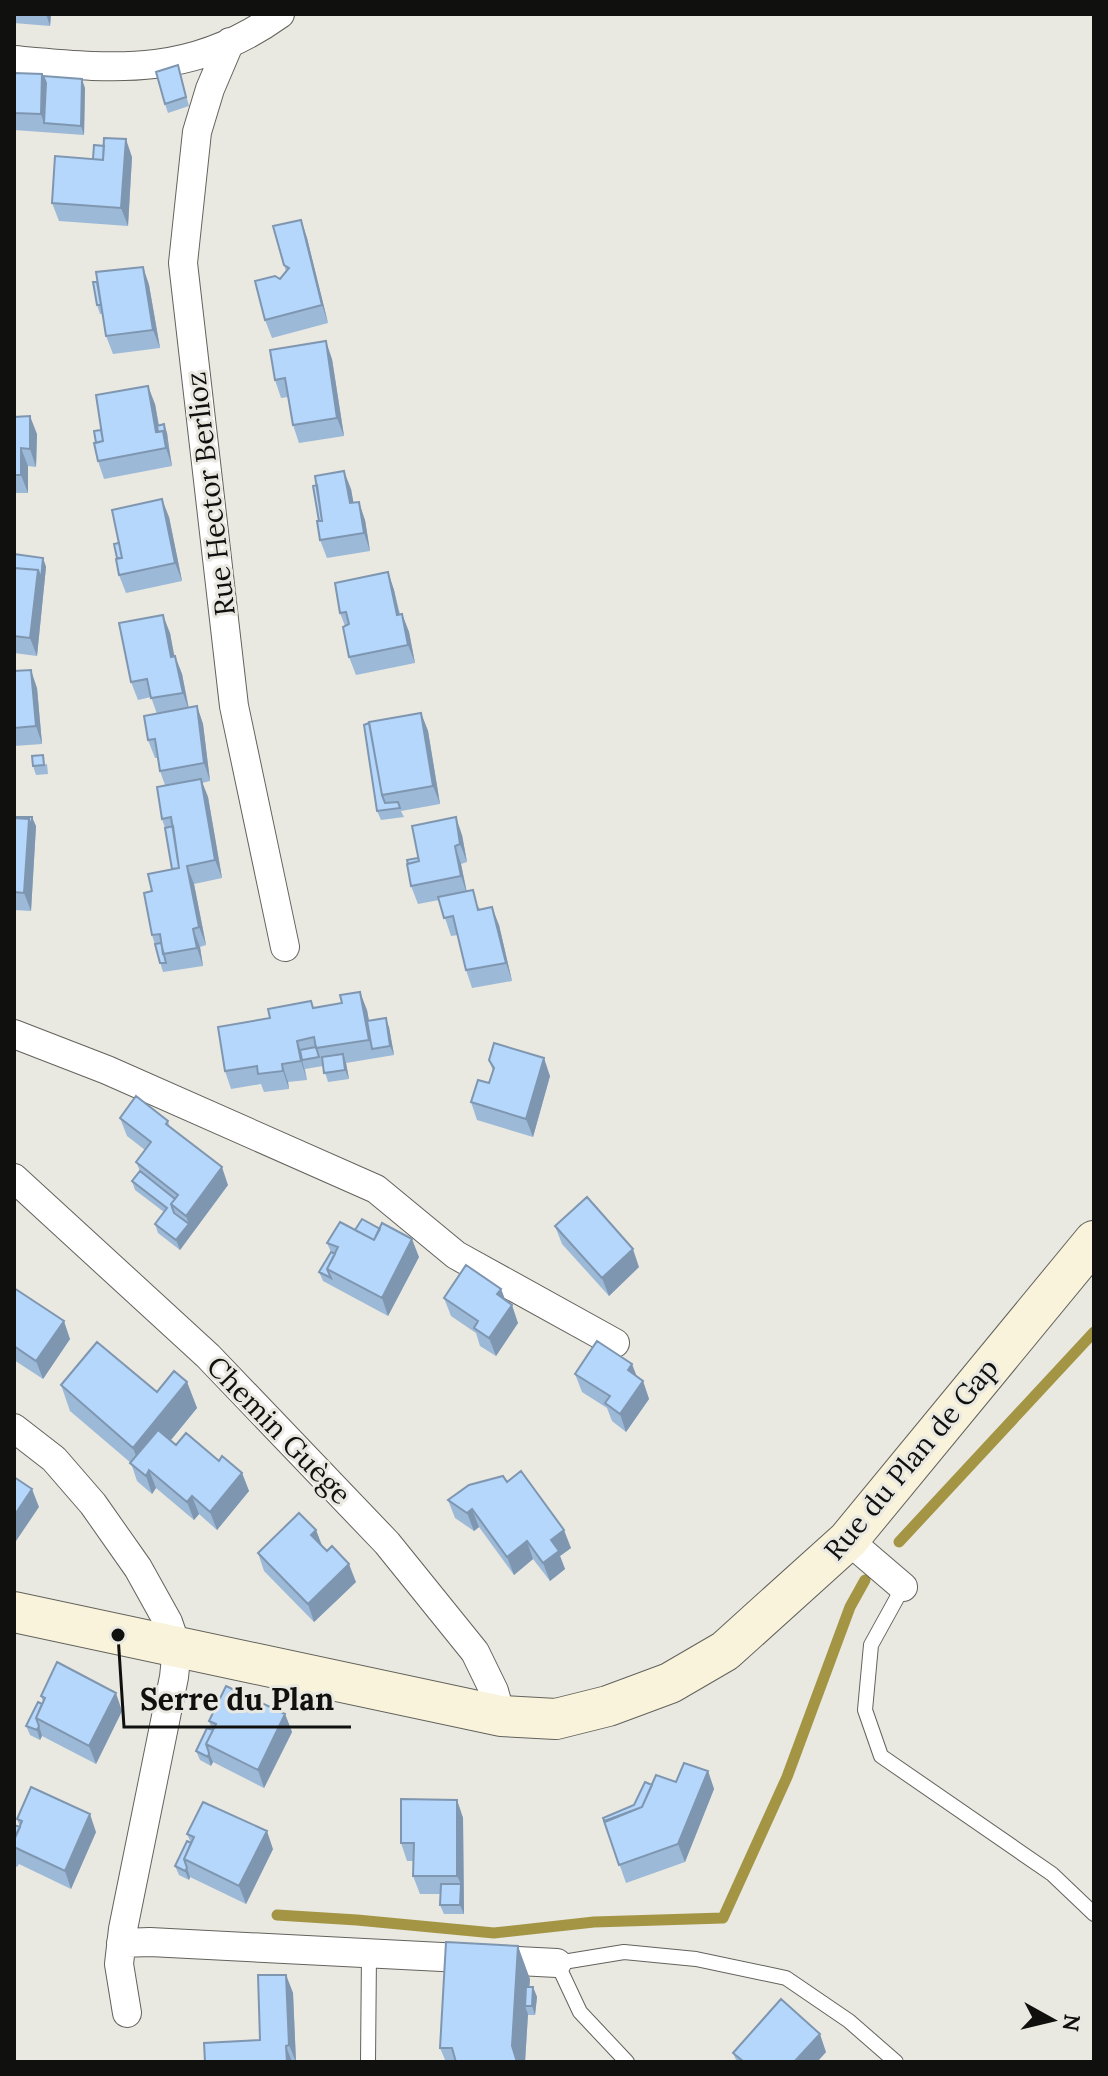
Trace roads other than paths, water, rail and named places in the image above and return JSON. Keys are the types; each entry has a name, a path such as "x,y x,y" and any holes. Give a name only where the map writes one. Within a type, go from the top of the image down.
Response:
{"main road":[{"name":"Rue du Plan de Gap","path":"14,1612 501,1716 556,1719 608,1706 670,1683 725,1651 848,1540 1094,1241"}],"street":[{"path":"14,60 106,68 158,65 210,52 260,28 280,14"},
{"name":"Rue Hector Berlioz","path":"230,42 210,89 197,132 183,263 234,706 285,947"},
{"path":"14,1034 107,1070 376,1189 456,1255 615,1343"},
{"name":"Chemin Guège","path":"14,1178 208,1356 387,1543 475,1652 494,1691 501,1716"},
{"path":"14,1428 54,1459 93,1504 138,1568 168,1622 177,1648 174,1677 121,1943 119,1964 127,2013"},
{"path":"848,1540 903,1587"},
{"path":"121,1943 557,1963"}],"lane":[{"path":"903,1587 871,1645 865,1710 881,1756 1052,1874 1094,1914"},
{"path":"627,2062 580,2012 557,1963 624,1952 696,1959 786,1978 849,2021 896,2062"},
{"path":"368,2062 369,1954"}],"waterway":[{"path":"899,1542 1094,1332"},
{"path":"277,1915 494,1933 594,1922 723,1918 787,1777 850,1607 865,1580"}],"place":[{"name":"Serre du Plan","path":"118,1635"}]}
